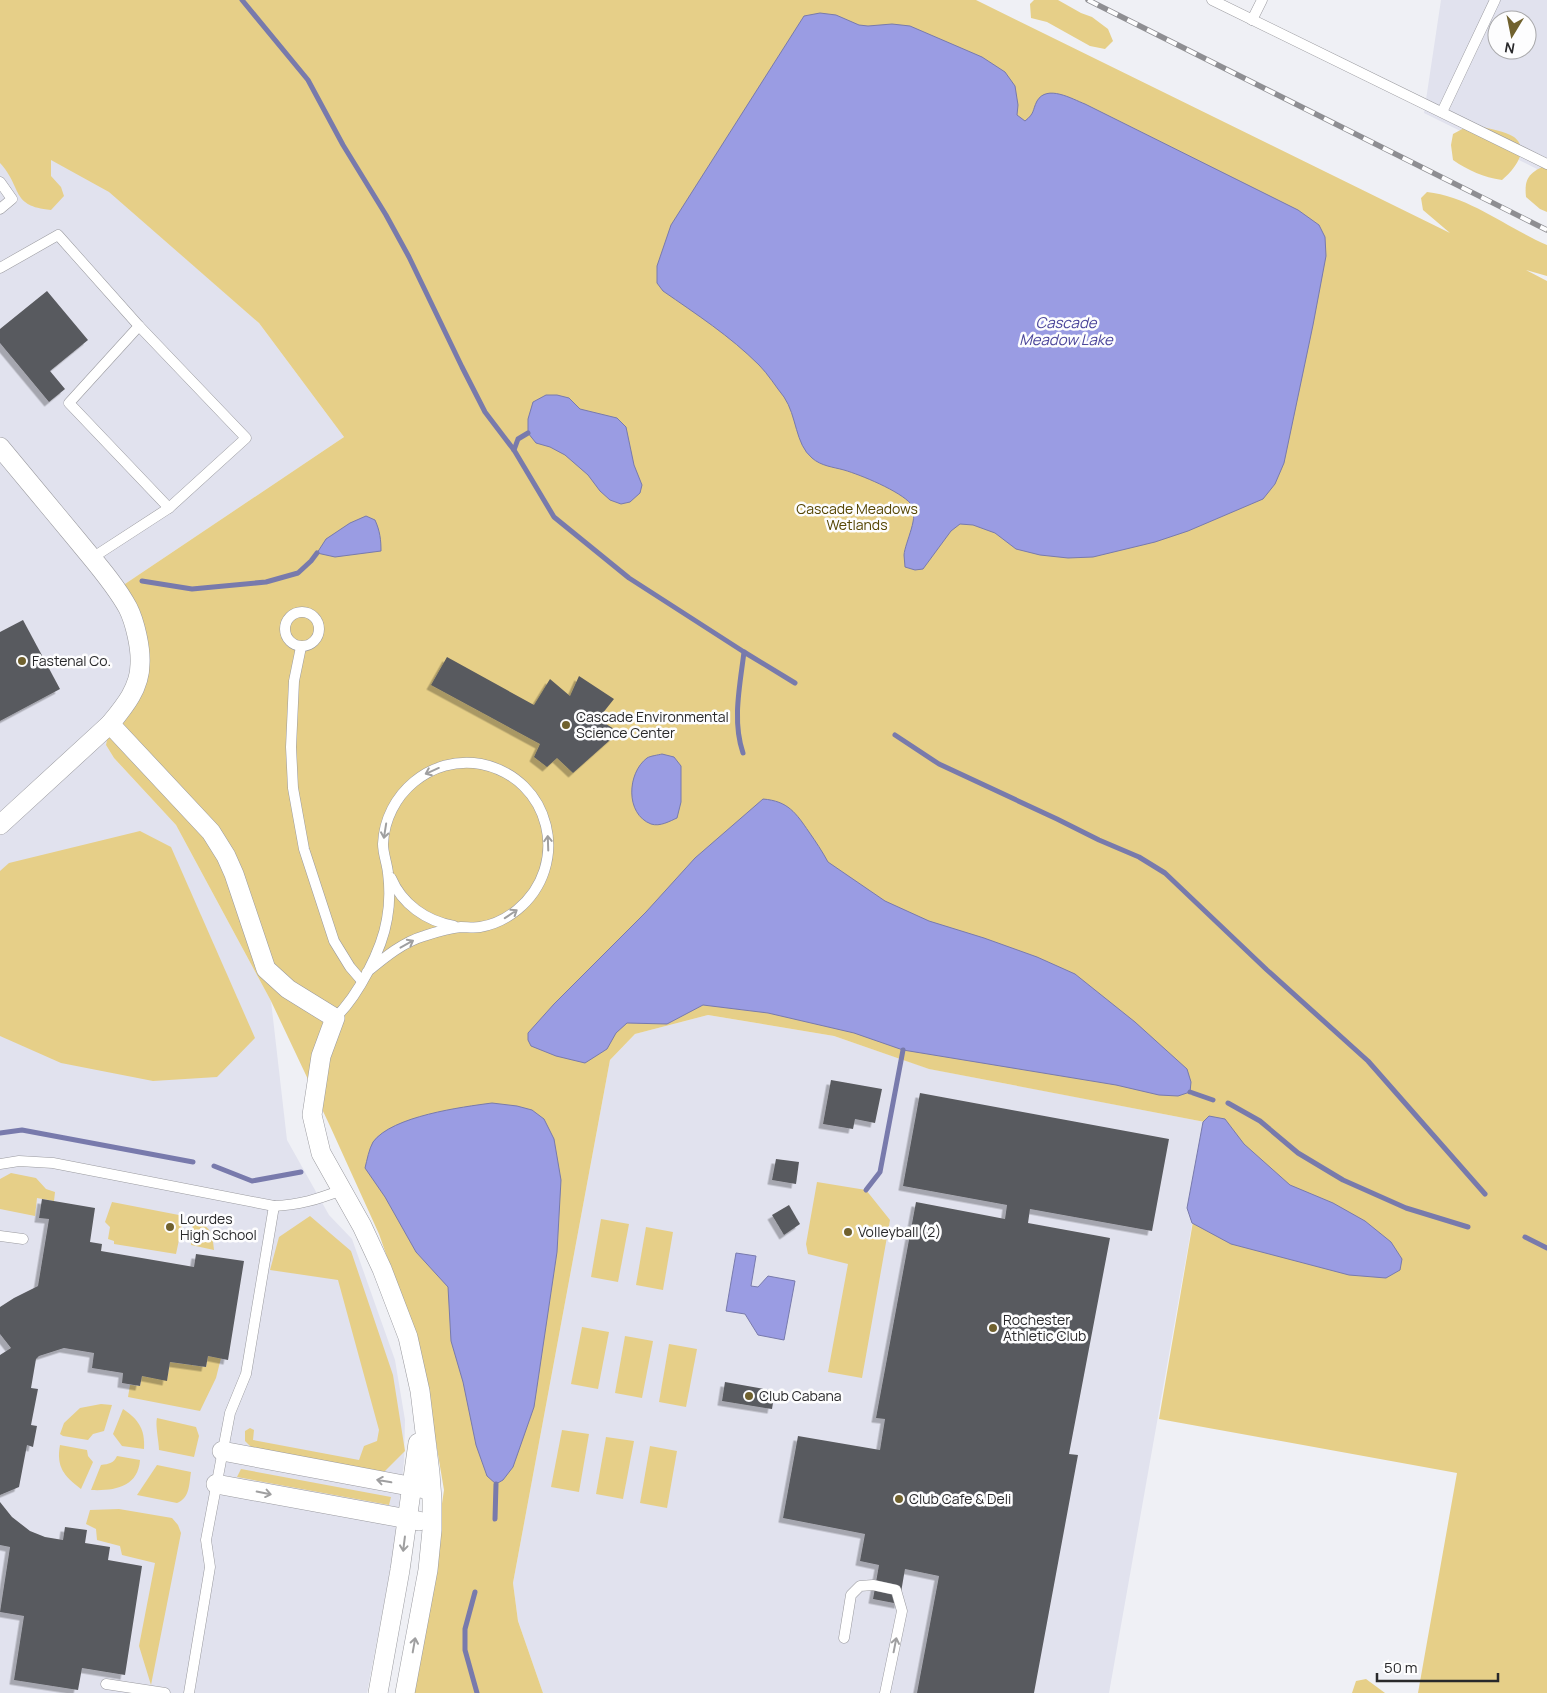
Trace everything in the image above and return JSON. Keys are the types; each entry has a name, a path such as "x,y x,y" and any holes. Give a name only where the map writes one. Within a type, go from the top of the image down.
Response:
{"street":[{"path":"0,447 92,558 128,609 139,647 140,664 135,687 124,706 110,724 1,823"},
{"path":"110,724 211,832 220,845 234,874 266,969 288,989 335,1018 321,1056 312,1115 321,1153 362,1226 382,1269 408,1337 420,1391 422,1488 432,1523 428,1570 405,1693"},
{"path":"222,1451 422,1488"},
{"path":"216,1484 406,1520 432,1523"},
{"path":"378,1693 400,1570 406,1520 422,1488"}],"lane":[{"path":"1212,0 1547,164"},
{"path":"1252,20 1262,0"},
{"path":"1442,112 1495,0"},
{"path":"0,182 12,199 0,209"},
{"path":"0,268 58,235 139,326 246,438 169,508 92,558"},
{"path":"139,326 69,403 169,508"},
{"path":"300,646 294,681 291,747 293,788 304,849 334,941 350,967 364,977"},
{"path":"335,1018 347,1006 380,944 387,921 390,897 383,844 385,828 389,816 402,793 419,777 446,765 474,763 490,766 516,779 534,798 546,824 548,852 542,879 527,901 516,910 504,919 479,927 460,927 443,924 427,918 403,898 388,872"},
{"path":"364,977 389,955 421,937 460,927"},
{"path":"0,1164 18,1161 53,1163 274,1206 295,1205 313,1201 342,1190"},
{"path":"188,1693 210,1567 206,1540 230,1413 246,1374 274,1206"},
{"path":"0,1236 23,1240"},
{"path":"844,1638 851,1595 860,1586 872,1584 896,1590 902,1611 885,1693"},
{"path":"106,1684 165,1693"}],"shaded area":[{"path":"1441,0 1547,0 1547,174 1424,113"},
{"name":"Lourdes High School","path":"0,131 109,191 259,323 344,437 116,590 139,647 106,745 114,758 176,825 271,1001 287,1140 329,1215 352,1239 395,1360 405,1420 404,1462 393,1556 367,1693 0,1693"},
{"name":"Rochester Athletic Club","path":"708,1015 834,1036 930,1069 1210,1123 1109,1693 543,1693 518,1621 513,1583 610,1060 635,1034"}],"green space":[{"name":"Cascade Meadows Wetlands","path":"0,0 976,0 1450,233 1423,210 1421,198 1427,192 1443,195 1474,206 1547,245 1547,276 1526,270 1547,281 1547,1693 1418,1693 1457,1473 1159,1419 1210,1123 929,1069 834,1036 708,1015 635,1034 610,1060 513,1583 518,1621 543,1693 414,1693 444,1490 421,1354 379,1234 271,1001 176,825 114,758 106,745 110,724 139,674 116,590 344,437 259,323 109,192 51,160 51,176 61,187 64,196 51,210 38,208 23,200 0,163"},
{"path":"1034,0 1058,0 1092,17 1108,29 1113,41 1105,49 1090,46 1047,22 1031,18 1030,4"},
{"path":"1479,126 1506,133 1519,142 1521,154 1515,166 1502,180 1476,173 1453,160 1451,145 1453,134 1466,127"},
{"path":"1546,165 1547,212 1540,209 1526,197 1526,185 1529,177"},
{"path":"140,831 171,847 255,1038 217,1077 153,1081 61,1063 0,1036 0,871 9,863"},
{"path":"11,1173 36,1178 46,1189 55,1192 54,1201 37,1198 35,1216 0,1209 0,1179"},
{"path":"817,1182 866,1190 890,1220 862,1378 828,1372 848,1264 808,1254 806,1244"},
{"path":"112,1202 184,1216 176,1254 114,1244 114,1241 108,1239 110,1227 105,1222"},
{"path":"310,1216 351,1251 393,1375 405,1451 384,1472 253,1449 245,1441 245,1431 250,1428 254,1430 253,1440 359,1460 364,1446 377,1441 379,1430 338,1280 270,1270 279,1237"},
{"path":"601,1219 629,1224 618,1282 591,1277"},
{"path":"193,1221 204,1225 210,1231 214,1250 191,1245"},
{"path":"646,1227 673,1232 663,1290 636,1285"},
{"path":"582,1327 609,1332 598,1389 571,1384"},
{"path":"625,1336 653,1341 642,1398 615,1393"},
{"path":"669,1344 697,1349 686,1407 659,1402"},
{"path":"208,1356 221,1358 216,1378 200,1411 128,1397 130,1385 140,1386 142,1376 167,1380 170,1362 206,1367"},
{"path":"101,1404 112,1405 104,1431 93,1434 88,1440 60,1434 64,1423 80,1408"},
{"path":"123,1409 140,1426 144,1449 122,1446 113,1434"},
{"path":"157,1418 196,1427 199,1436 194,1457 159,1450"},
{"path":"562,1430 589,1434 579,1492 551,1487"},
{"path":"606,1437 634,1441 623,1499 596,1494"},
{"path":"60,1445 87,1450 88,1456 93,1462 81,1489 70,1480 60,1465"},
{"path":"650,1446 677,1451 667,1508 640,1503"},
{"path":"117,1456 140,1460 135,1476 130,1482 117,1488 91,1490 101,1465 111,1463"},
{"path":"157,1465 191,1472 187,1494 181,1501 177,1503 137,1495"},
{"path":"241,1469 391,1497 389,1505 237,1477"},
{"path":"119,1509 172,1518 178,1525 181,1533 151,1685 139,1646 155,1563 122,1555 120,1546 97,1540 96,1529 86,1524 90,1510"},
{"path":"1366,1679 1385,1693 1352,1693 1356,1681"}],"water":[{"name":"Cascade Meadow Lake","path":"820,13 836,15 859,25 892,24 910,26 982,57 1005,72 1015,86 1018,105 1017,115 1025,121 1032,114 1041,96 1053,93 1067,96 1298,210 1319,225 1325,237 1326,256 1313,325 1284,463 1275,484 1263,499 1188,531 1155,542 1093,557 1068,558 1040,555 1016,549 995,533 973,525 960,524 951,531 923,569 915,570 905,567 904,555 914,515 911,504 880,484 851,472 823,465 812,458 802,445 784,397 762,369 748,354 725,335 663,291 657,283 657,266 671,225 804,16"},
{"path":"546,395 569,398 580,409 617,418 626,427 634,465 642,485 640,493 630,502 621,504 610,500 600,491 588,475 565,455 550,447 536,443 528,433 528,419 533,402"},
{"path":"366,516 375,520 380,536 381,551 335,557 317,553 326,539 350,523"},
{"path":"662,754 674,757 681,766 681,802 677,818 654,825 643,819 637,812 633,803 633,783 640,765 647,758"},
{"path":"763,799 779,802 790,809 804,825 828,862 885,901 929,921 1037,957 1075,974 1135,1022 1187,1069 1191,1082 1190,1092 1178,1096 1159,1095 1116,1085 903,1050 854,1033 768,1013 703,1005 667,1024 627,1023 616,1033 607,1049 585,1063 556,1056 531,1046 528,1040 528,1033 554,1004 646,912 695,858"},
{"path":"492,1103 532,1110 544,1119 554,1139 561,1180 557,1252 534,1407 513,1467 503,1480 496,1484 487,1476 476,1445 463,1382 451,1341 448,1287 416,1252 385,1197 365,1168 373,1142 382,1133 395,1126 428,1114"},
{"path":"1209,1116 1225,1119 1244,1144 1290,1185 1333,1203 1365,1221 1391,1242 1402,1259 1400,1270 1386,1278 1349,1275 1231,1244 1192,1223 1187,1208 1203,1122"},
{"path":"736,1253 756,1256 751,1286 758,1287 768,1276 795,1281 784,1340 758,1335 745,1314 726,1311"}],"building":[{"path":"47,291 88,340 50,371 65,389 49,402 0,343 0,329"},
{"name":"Fastenal Co.","path":"23,620 60,689 0,721 0,632"},
{"name":"Cascade Environmental Science Center","path":"447,657 534,705 550,679 570,696 579,676 614,699 598,719 619,732 573,773 557,758 547,767 534,757 540,744 431,685"},
{"path":"831,1080 882,1089 875,1123 855,1119 853,1129 823,1124"},
{"name":"Rochester Athletic Club","path":"920,1093 1169,1139 1152,1231 1030,1209 1028,1223 1110,1238 1069,1454 1078,1455 1034,1693 917,1693 939,1576 905,1569 899,1604 873,1599 879,1565 860,1561 865,1534 783,1518 798,1436 880,1450 885,1419 876,1418 916,1202 1005,1219 1007,1205 903,1186"},
{"path":"776,1159 799,1162 796,1184 772,1180"},
{"name":"Lourdes High School","path":"42,1199 95,1208 90,1242 102,1244 101,1251 194,1267 196,1254 244,1261 228,1360 208,1356 206,1367 170,1362 167,1381 142,1376 140,1386 122,1383 123,1373 92,1368 94,1353 64,1348 39,1356 36,1359 31,1388 38,1389 31,1425 37,1426 33,1447 27,1445 19,1487 0,1495 0,1355 11,1348 0,1334 0,1307 38,1286 49,1219 39,1218"},
{"path":"789,1205 800,1224 784,1235 772,1215"},
{"name":"Club Cabana","path":"725,1382 775,1391 772,1409 722,1401"},
{"path":"0,1502 12,1517 30,1531 45,1537 63,1540 65,1527 87,1530 85,1543 110,1547 108,1560 142,1566 125,1675 82,1668 78,1690 14,1680 24,1616 0,1612 10,1547 0,1545"}],"waterway":[{"path":"242,0 308,80 343,145 386,215 409,257 485,412 514,450 554,517 629,578 795,683"},
{"path":"514,450 518,439 528,433"},
{"path":"142,581 192,589 266,582 298,573 317,553"},
{"path":"743,753 737,716 744,652"},
{"path":"895,735 939,764 1139,857 1165,873 1267,970 1368,1061 1485,1194"},
{"path":"866,1190 880,1172 903,1050"},
{"path":"1190,1092 1213,1100"},
{"path":"1228,1103 1260,1121 1298,1153 1343,1180 1406,1208 1468,1227"},
{"path":"0,1133 22,1130 193,1162"},
{"path":"214,1166 252,1181 301,1172"},
{"path":"1525,1237 1547,1248"},
{"path":"495,1519 496,1484"},
{"path":"475,1592 465,1629 465,1650 477,1693"}],"railway":[{"path":"1088,0 1547,230"}],"place":[{"name":"Fastenal Co.","path":"22,661"},
{"name":"Cascade Environmental Science Center","path":"566,725"},
{"name":"Lourdes High School","path":"170,1227"},
{"name":"Volleyball (2)","path":"848,1232"},
{"name":"Rochester Athletic Club","path":"993,1328"},
{"name":"Club Cabana","path":"749,1396"},
{"name":"Club Cafe & Deli","path":"899,1499"}]}
